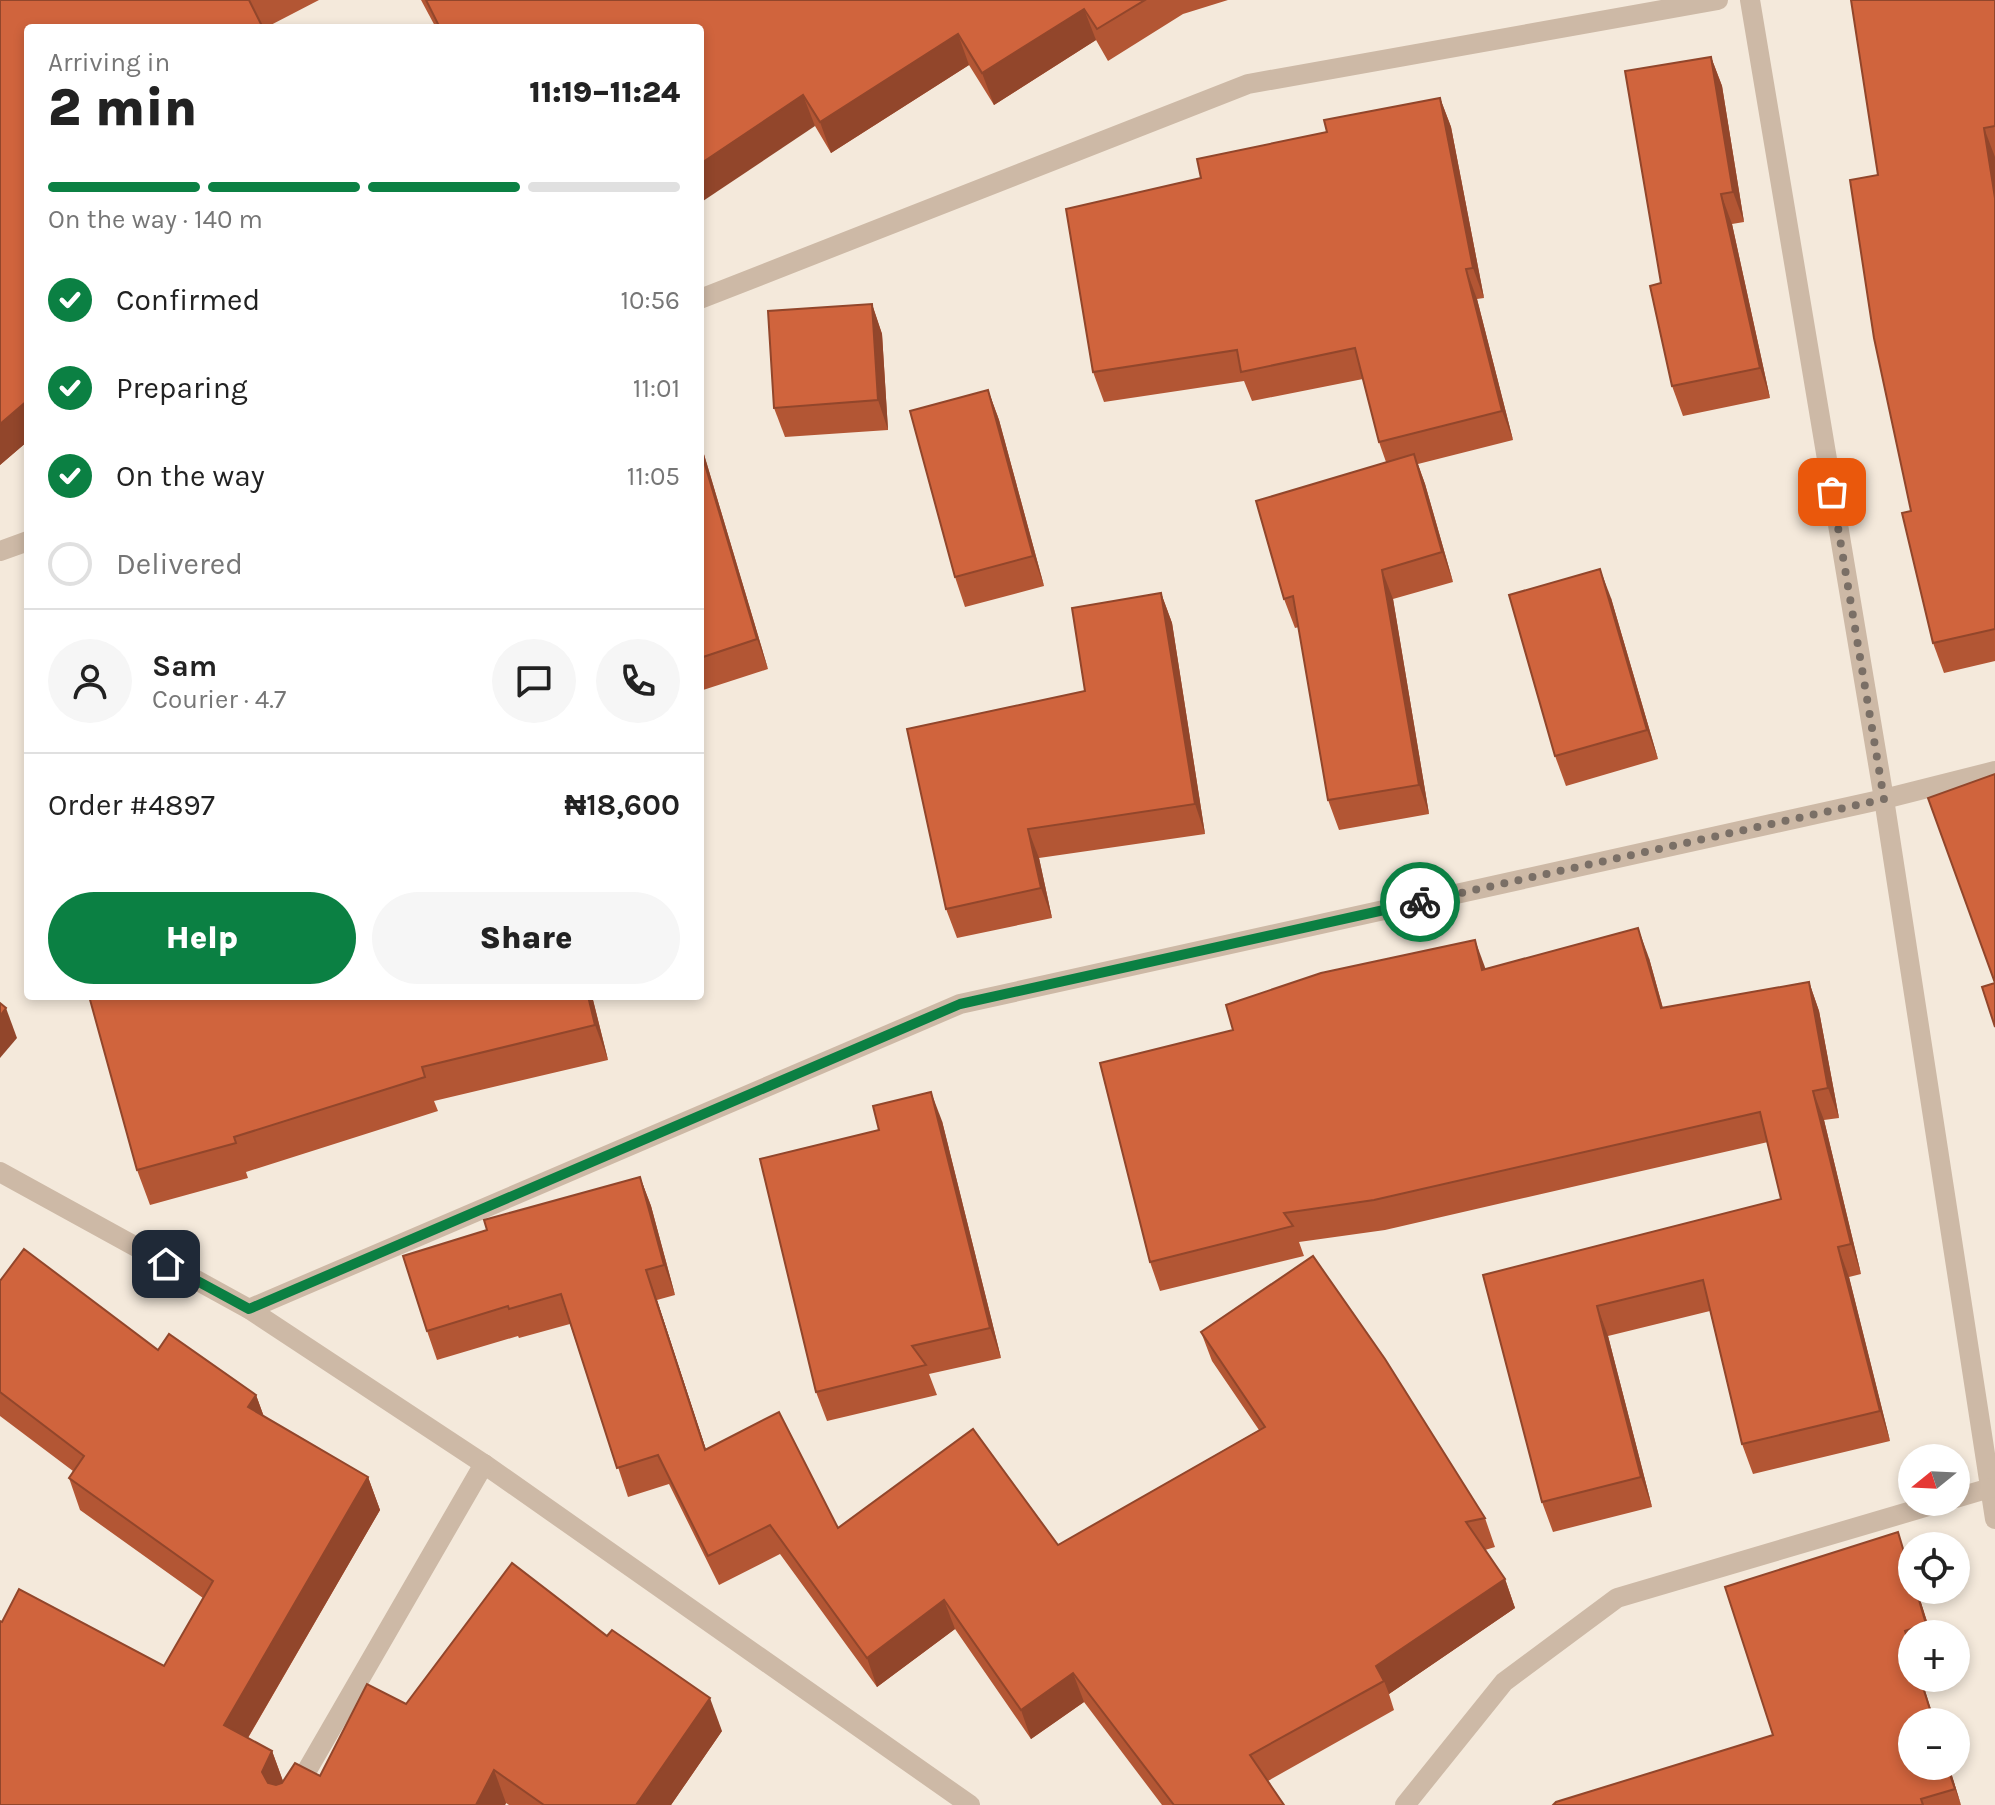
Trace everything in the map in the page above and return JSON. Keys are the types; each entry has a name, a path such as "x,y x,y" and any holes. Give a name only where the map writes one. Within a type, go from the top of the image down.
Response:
{"street":[{"path":"704,297 1248,84 1718,0"},
{"path":"1750,0 1884,799 1995,1519"},
{"path":"0,551 24,542"},
{"path":"249,1309 960,1004 1884,799 1995,771"},
{"path":"0,1172 249,1309 484,1464 970,1805"},
{"path":"287,1805 484,1464"},
{"path":"1970,1494 1990,1488"},
{"path":"1405,1805 1504,1682 1617,1598 1898,1515"}],"building":[{"path":"0,0 249,0 261,24 24,24 24,403 0,424"},
{"path":"426,0 1145,0 1097,29 1084,9 982,73 958,34 820,122 803,95 704,161 704,24 438,24"},
{"path":"1851,0 1995,0 1995,126 1984,128 1995,198 1995,629 1933,643 1902,513 1911,511 1874,338 1850,180 1878,175"},
{"path":"1711,57 1733,192 1721,194 1760,368 1672,386 1650,286 1661,283 1625,71"},
{"path":"1440,98 1473,268 1466,269 1502,411 1379,442 1355,348 1241,372 1237,350 1093,372 1066,209 1201,178 1197,159 1327,132 1324,120"},
{"path":"872,304 878,400 774,408 768,311"},
{"path":"988,390 1033,556 955,577 910,411"},
{"path":"1414,454 1442,552 1382,570 1419,785 1328,800 1293,596 1284,599 1256,501"},
{"path":"704,461 757,639 704,657"},
{"path":"1600,569 1647,730 1555,756 1509,595"},
{"path":"1161,593 1195,804 1028,829 1041,888 946,909 907,729 1085,691 1072,608"},
{"path":"1995,774 1995,983 1928,798"},
{"path":"1638,928 1661,1008 1809,982 1828,1088 1813,1091 1851,1244 1838,1247 1880,1411 1742,1444 1703,1280 1597,1306 1641,1477 1542,1502 1483,1275 1781,1199 1760,1112 1374,1200 1284,1213 1293,1226 1150,1262 1100,1063 1233,1030 1226,1005 1321,973 1475,940 1482,970"},
{"path":"1995,983 1995,1027 1982,987"},
{"path":"90,1000 589,1000 595,1025 422,1067 425,1077 234,1137 236,1143 137,1170"},
{"path":"931,1092 990,1328 912,1346 926,1365 816,1392 760,1159 879,1130 873,1106"},
{"path":"640,1177 664,1265 646,1270 705,1450 779,1412 838,1528 973,1429 1058,1545 1265,1427 1201,1332 1313,1256 1385,1359 1485,1518 1466,1522 1505,1579 1376,1666 1384,1681 1250,1755 1284,1805 1174,1805 1073,1673 1021,1710 944,1600 867,1658 770,1525 708,1556 658,1455 617,1468 561,1294 509,1309 508,1306 427,1331 403,1256 487,1230 484,1220"},
{"path":"24,1249 158,1350 169,1334 256,1395 248,1407 368,1477 224,1725 272,1751 262,1772 268,1783 282,1783 295,1763 320,1776 367,1684 406,1704 512,1563 607,1636 612,1630 710,1698 636,1805 544,1805 494,1770 476,1805 0,1805 0,1621 19,1589 164,1666 213,1581 69,1478 84,1456 0,1392 0,1281"},
{"path":"1898,1532 1898,1604 1920,1604 1925,1620 1898,1620 1898,1692 1924,1692 1930,1708 1898,1708 1898,1780 1952,1780 1955,1789 1921,1799 1923,1805 1553,1805 1773,1735 1725,1587"}],"way so far":[{"path":"1420,902 1884,799 1832,492"}],"route":[{"path":"166,1264 249,1309 960,1004 1420,902"}]}
